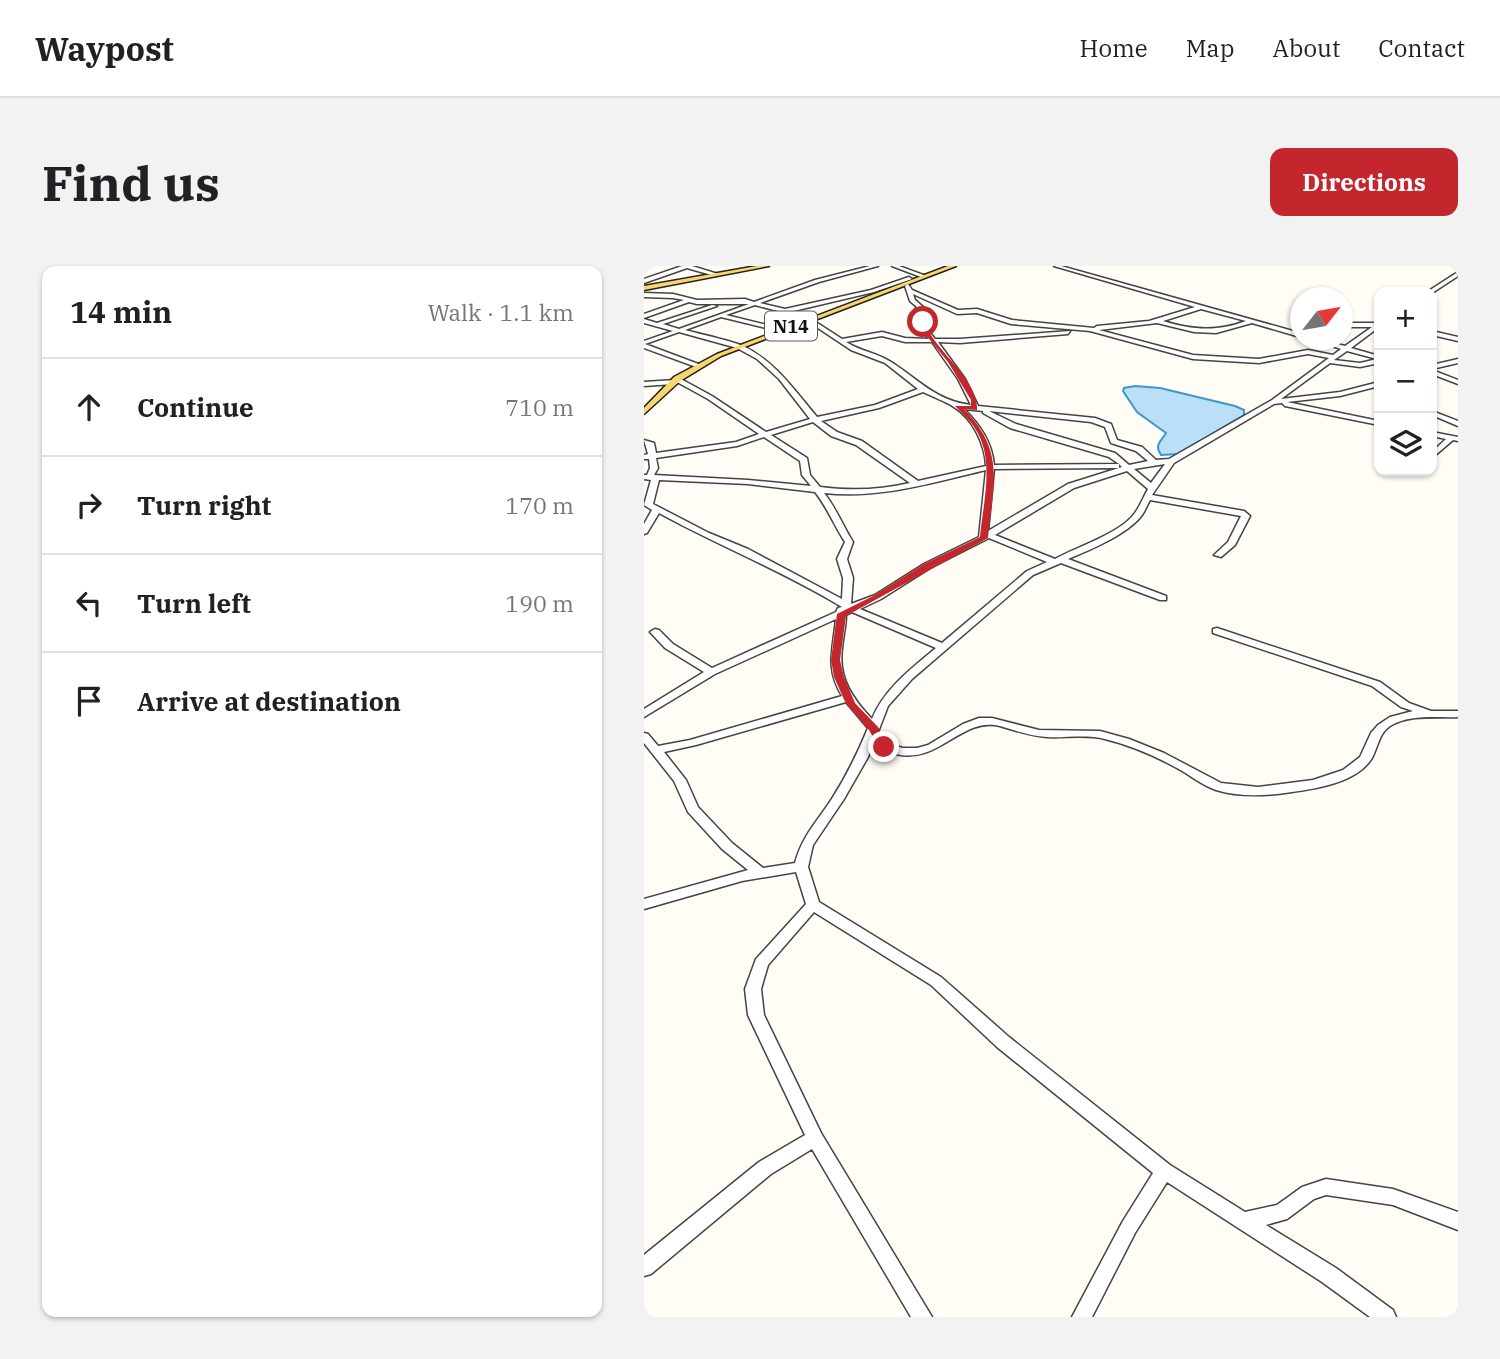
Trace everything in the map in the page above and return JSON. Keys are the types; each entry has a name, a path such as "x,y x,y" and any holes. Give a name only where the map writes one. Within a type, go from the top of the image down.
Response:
{"main road":[{"path":"644,288 766,266"},
{"name":"N14","path":"645,410 676,380 739,347 909,279 953,266"}],"street":[{"path":"644,288 688,266 715,274"},
{"path":"644,344 797,289 876,266"},
{"path":"894,266 909,279 913,301 920,307 916,312 957,372 977,409 1013,426 1104,452 1139,475 1153,488 1244,514 1246,516 1232,543 1217,555"},
{"path":"1056,266 1290,332"},
{"path":"1437,288 1458,274"},
{"path":"644,318 687,301 738,300 775,311 792,310 909,279"},
{"path":"644,288 687,301"},
{"path":"644,328 738,300 797,289"},
{"path":"911,291 957,312 978,311 1012,322 1090,329 1179,354 1213,359 1259,360 1308,352 1360,365 1374,361"},
{"path":"840,341 882,334 905,340 934,342 1090,329 1157,321 1200,307"},
{"path":"722,316 782,330"},
{"path":"644,318 679,331 739,347 770,367 815,420 834,434 859,443 918,485"},
{"path":"809,320 840,341 887,362 923,390 958,406 1092,420 1108,426 1114,441 1139,449 1153,463"},
{"path":"1157,321 1186,330 1216,332 1256,322 1290,324"},
{"path":"1353,325 1374,324"},
{"path":"1353,343 1374,327"},
{"path":"1437,334 1458,339"},
{"path":"644,344 699,366"},
{"path":"644,714 711,672 986,537 1071,486 1125,468 1171,461 1275,402 1343,350"},
{"path":"1352,350 1374,358"},
{"path":"647,357 662,352"},
{"path":"1437,369 1458,361"},
{"path":"1437,373 1458,382"},
{"path":"644,384 676,380 703,392 764,436 804,460 806,475 831,507 836,522 849,542 842,559 848,578 835,660 839,677 848,698 884,747 911,752 943,743 980,721 992,721 1039,733 1100,735 1162,755 1220,788 1260,792 1310,785 1340,776 1364,761 1371,750 1372,738 1387,723 1427,712"},
{"path":"1275,402 1374,385"},
{"path":"1362,389 1374,393"},
{"path":"648,456 724,447 815,420 877,407 923,390"},
{"path":"1275,402 1374,422"},
{"path":"958,406 977,426 989,452 986,537"},
{"path":"1437,415 1456,424"},
{"path":"1437,431 1456,424"},
{"path":"1437,452 1454,438"},
{"path":"644,442 651,445 648,456 654,468 649,478 650,505 644,531"},
{"path":"1171,461 1138,515 1127,525 1089,547 1030,573 908,677 883,705 874,731 838,799 807,844 801,867 813,905 936,981 1003,1042 1164,1171 1329,1275 1386,1317"},
{"path":"649,478 748,482 817,492 850,493 918,485 990,467 1125,468"},
{"path":"895,489 899,474"},
{"path":"650,505 706,535 745,551 845,608 944,647"},
{"path":"985,520 1012,522"},
{"path":"986,537 1163,598"},
{"path":"1217,631 1376,684 1405,705 1427,712 1458,714"},
{"path":"655,632 669,646 711,672"},
{"path":"657,750 692,743 848,698"},
{"path":"644,736 680,780 692,810 726,846 761,873"},
{"path":"644,904 761,873 801,867"},
{"path":"813,905 761,963 753,989 756,1015 815,1138 922,1317"},
{"path":"644,1267 765,1168 815,1138"},
{"path":"1082,1317 1129,1227 1164,1171"},
{"path":"1241,1221 1281,1213 1308,1193 1326,1187 1393,1198 1458,1221"}],"water":[{"path":"1124,388 1160,388 1235,406 1244,410 1244,415 1179,454 1161,455 1158,446 1166,433 1137,412 1123,391"}],"route":[{"path":"884,747 873,732 874,729 851,704 839,677 835,660 842,614 878,597 927,566 984,538 989,452 977,426 958,406 975,408 974,400 950,362 923,328 923,322"}]}
